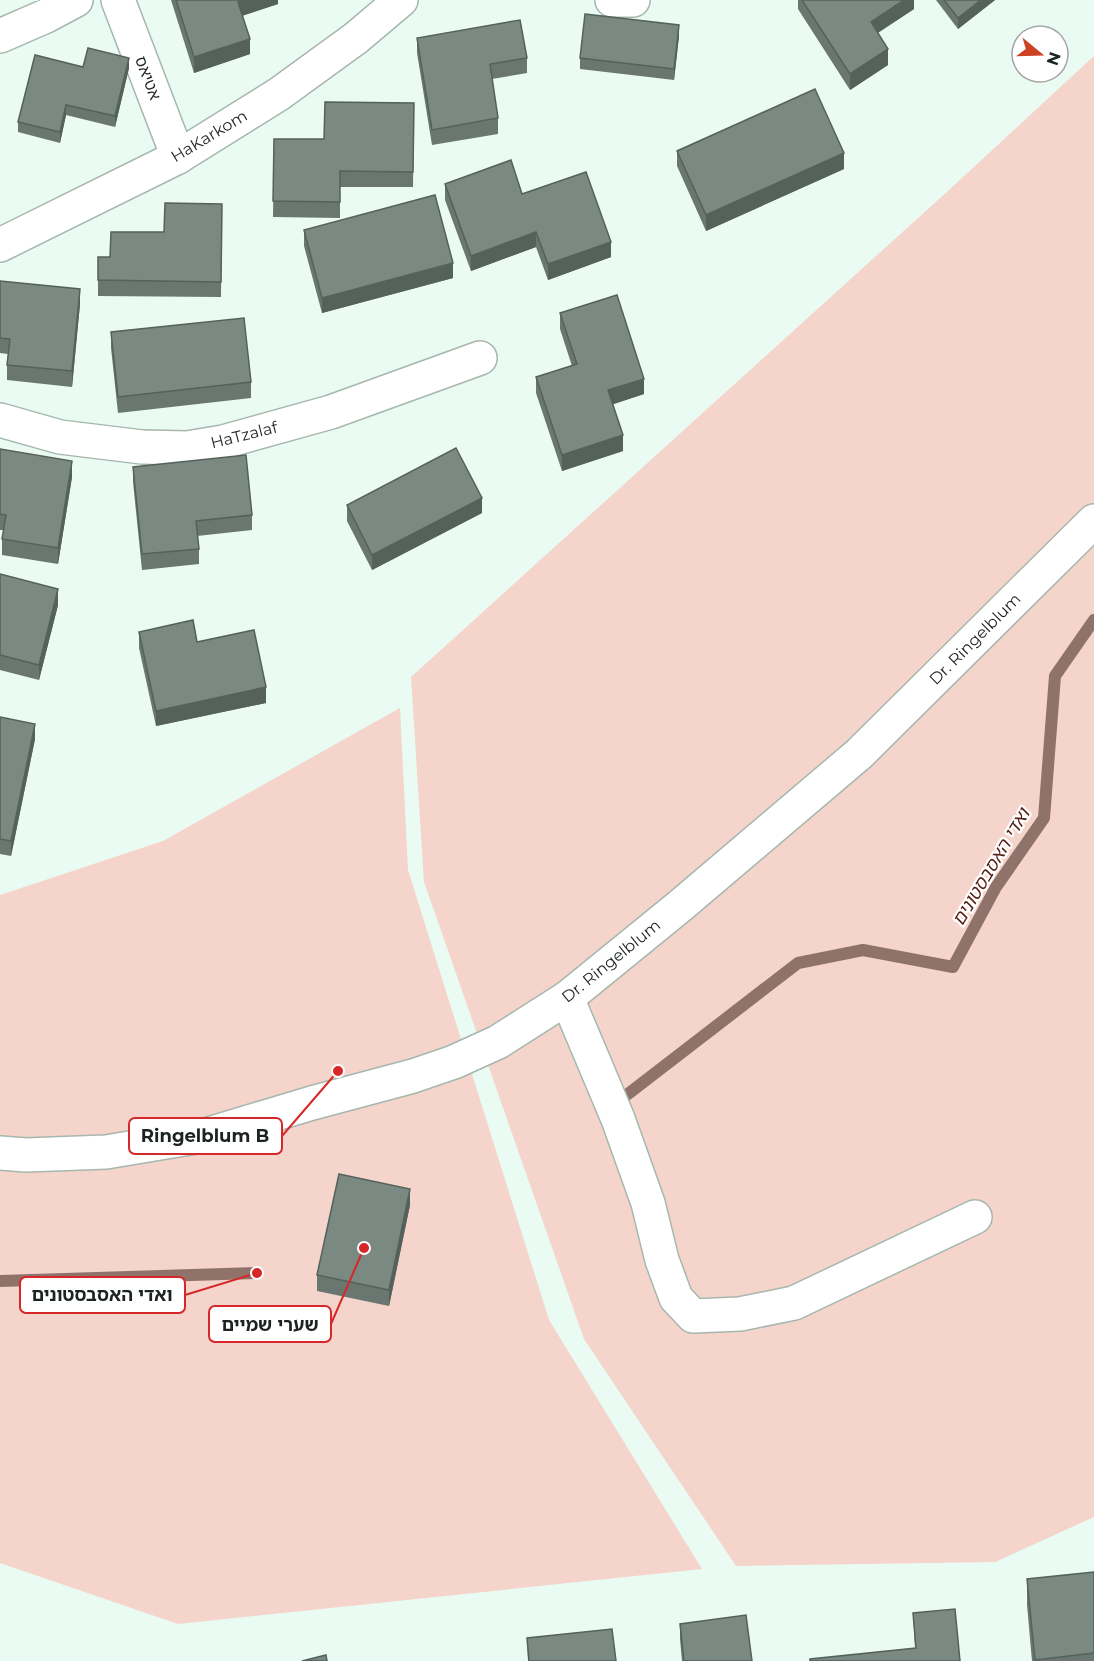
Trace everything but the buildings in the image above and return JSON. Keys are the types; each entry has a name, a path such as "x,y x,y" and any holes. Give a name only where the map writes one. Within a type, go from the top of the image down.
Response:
{"street":[{"path":"0,36 76,0"},
{"name":"אטיאס","path":"118,0 178,157"},
{"name":"HaKarkom","path":"0,245 178,157 279,94 356,38 401,0"},
{"path":"612,0 633,0"},
{"name":"HaTzalaf","path":"0,420 60,437 142,447 187,448 223,442 331,412 480,358"},
{"name":"Dr. Ringelblum","path":"0,1153 26,1155 106,1152 202,1136 413,1076 454,1062 498,1042 567,998 680,906 859,754 1094,520"},
{"path":"567,998 618,1119 648,1203 662,1260 676,1298 693,1316 740,1314 794,1303 975,1217"}],"shaded area":[{"path":"1094,56 1094,1517 995,1562 736,1566 584,1339 424,882 411,677 1064,84 1070,84 1070,78"},
{"path":"400,708 408,870 549,1320 702,1569 178,1624 0,1563 0,895 163,841"}],"waterway":[{"name":"ואדי האסבסטונים","path":"615,1104 798,963 863,950 953,967 996,887 1044,818 1055,676 1094,620"},
{"name":"ואדי האסבסטונים","path":"0,1281 257,1273"}],"place":[{"name":"Ringelblum B","path":"338,1071"},
{"name":"שערי שמיים","path":"364,1248"},
{"name":"ואדי האסבסטונים","path":"257,1273"}]}
